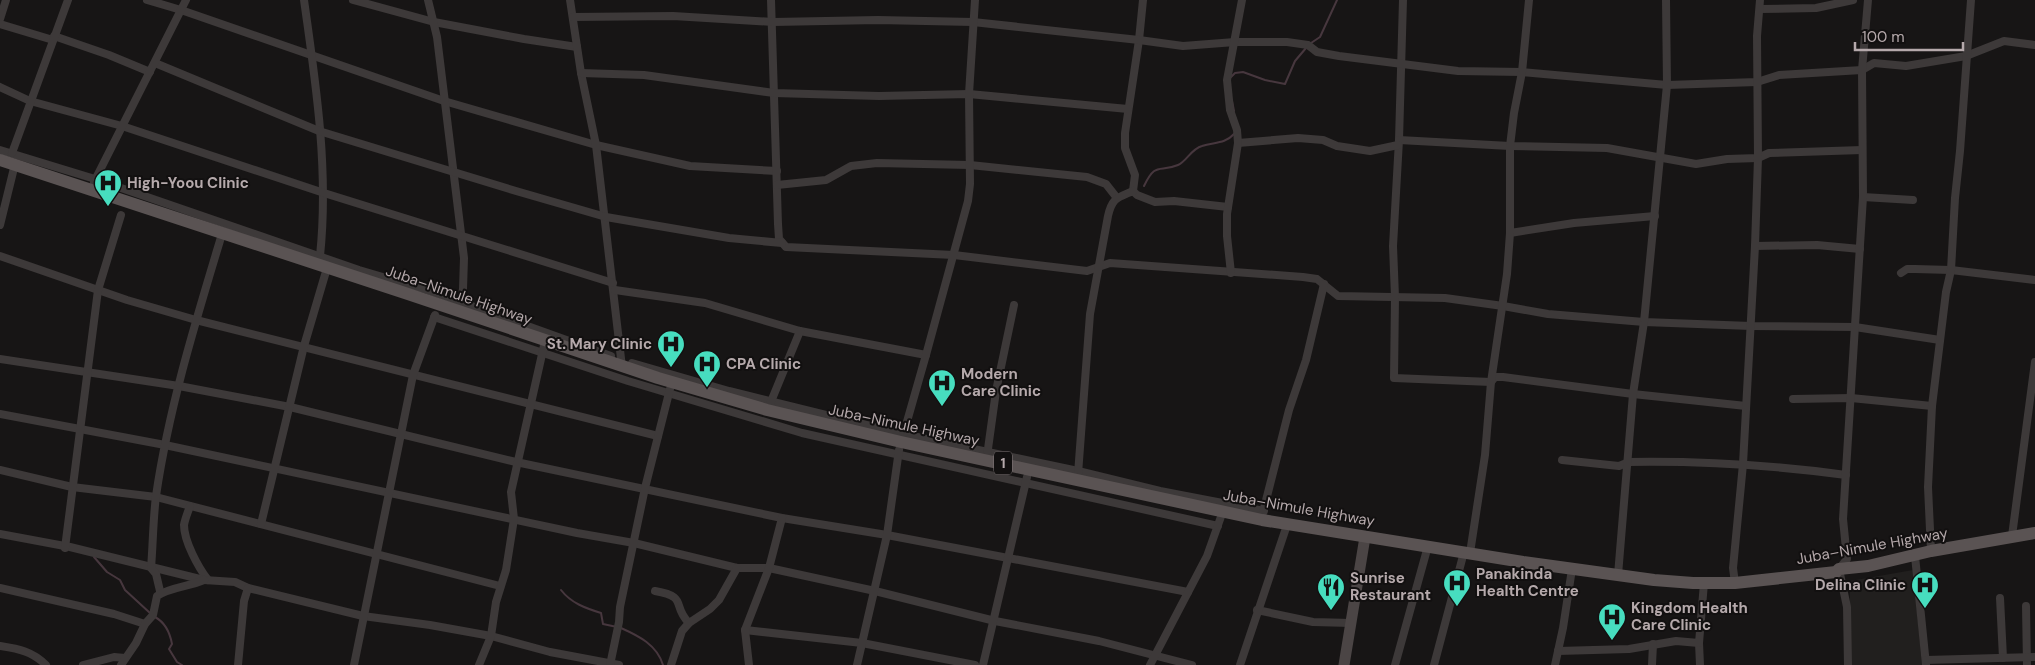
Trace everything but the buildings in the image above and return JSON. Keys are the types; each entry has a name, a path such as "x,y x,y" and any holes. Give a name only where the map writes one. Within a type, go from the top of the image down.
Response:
{"main road":[{"name":"Juba–Nimule Highway","path":"0,160 13,158 93,184 222,234 439,305 460,306 543,346 621,363 670,388 769,406 806,420 901,443 987,456 1028,475 1078,476 1223,511 1262,515 1287,524 1365,538 1572,569 1654,580 1734,584 1836,572 1839,569 2035,532"}],"street":[{"path":"0,19 6,0"},
{"path":"0,225 13,158 30,101 68,0"},
{"path":"147,0 444,101 596,145 690,166 776,171"},
{"path":"186,0 93,184 320,256 621,363 729,391 769,406 901,443 1218,526"},
{"path":"304,0 312,55 324,193 320,256"},
{"path":"353,0 434,22 577,47"},
{"path":"428,0 434,22 454,173 464,268 460,306"},
{"path":"570,0 581,74 596,145 614,286 621,363"},
{"path":"771,0 778,224 779,239 782,244"},
{"path":"857,665 887,535 901,443 968,201 970,165 969,94 974,0"},
{"path":"1133,192 1134,171 1125,148 1128,109 1143,0"},
{"path":"1231,273 1227,236 1228,207 1238,143 1237,130 1230,110 1227,80 1236,42 1242,0"},
{"path":"1403,0 1399,143 1392,246 1395,297 1394,378 1491,382"},
{"path":"1434,665 1467,552 1485,455 1491,382 1503,306 1510,233 1510,146 1522,72 1529,0"},
{"path":"1618,575 1629,462 1633,394 1644,322 1667,85 1666,0"},
{"path":"1734,584 1733,568 1743,464 1755,246 1758,158 1757,36 1760,0"},
{"path":"1760,9 1816,8 1853,0"},
{"path":"1848,665 1847,607 1839,569 1847,559 1843,518 1864,197 1862,70 1868,0"},
{"path":"1931,551 1928,487 1932,406 1946,292 1951,270 1971,0"},
{"path":"573,17 673,16 773,22 878,20 973,22 1183,46 1236,42 1287,42 1308,45 1317,52 1458,71 1522,72 1667,85 1757,82 1779,75 1862,70 1874,63 1906,66 1966,56 2004,42 2035,45"},
{"path":"0,24 53,38 150,72"},
{"path":"155,63 319,131 454,173 606,217 729,238 782,244 786,247 954,255 1087,271 1110,264 1303,277 1317,279 1338,296 1445,298 1548,314 1644,322 1855,327 1940,340"},
{"path":"581,74 644,75 774,93 879,96 969,94 1128,109"},
{"path":"0,87 30,101 122,126 614,286 705,303 800,331 926,356"},
{"path":"1238,143 1298,138 1323,140 1337,146 1370,151 1399,143 1607,148 1696,164 1727,159 1758,158 1769,153 1862,150"},
{"path":"0,150 13,158"},
{"path":"777,185 826,180 851,166 862,164 970,165 1087,177 1106,184 1117,198"},
{"path":"1078,476 1090,314 1110,204 1117,198 1133,192"},
{"path":"1133,192 1155,202 1174,201 1228,207"},
{"path":"1864,197 1913,200"},
{"path":"65,548 98,290 122,215"},
{"path":"1510,233 1574,222 1655,216"},
{"path":"160,590 156,574 151,568 156,497 166,444 196,320 222,234"},
{"path":"1755,246 1818,245 1860,249"},
{"path":"0,256 98,290 196,320 658,436"},
{"path":"261,524 304,346 327,268"},
{"path":"1901,273 1915,268 1951,270 2035,280"},
{"path":"1014,305 994,400 987,456 1078,476 1160,491 1262,515 1289,410 1306,360 1324,284"},
{"path":"356,664 363,616 413,375 439,305"},
{"path":"434,318 543,346 591,369 670,388 802,433 901,443"},
{"path":"769,406 800,331"},
{"path":"479,665 491,636 500,586 506,570 514,519 511,492 516,462 543,346"},
{"path":"0,359 180,386 290,407 516,462 782,518 887,535 1188,592"},
{"path":"2012,536 2031,417 2035,362"},
{"path":"1491,382 1495,377 1502,376 1633,394 1746,406"},
{"path":"611,664 620,606 645,488 670,388"},
{"path":"1793,399 1851,398 1932,406"},
{"path":"0,414 166,444 389,493 634,543 737,568 768,568 875,591 995,621 1099,641 1192,665"},
{"path":"802,433 806,420"},
{"path":"1562,460 1619,466 1629,462 1693,461 1743,464 1846,476"},
{"path":"0,470 72,487 156,497 500,586"},
{"path":"983,665 995,621 1028,475"},
{"path":"190,506 184,526 186,536 198,567 206,580"},
{"path":"1150,665 1206,556 1223,511"},
{"path":"748,665 745,630 768,568 782,518"},
{"path":"1240,665 1287,524"},
{"path":"0,534 65,548 70,547 206,580 235,582 248,588 363,616 491,636 550,652 619,665"},
{"path":"1344,665 1365,538"},
{"path":"1395,665 1428,546"},
{"path":"1915,556 1926,663 2030,660 2026,606"},
{"path":"671,665 682,631 688,622 710,609 719,600 737,568"},
{"path":"1555,665 1572,569"},
{"path":"83,665 114,657 123,662 136,643 145,624 153,615 157,596 167,590 206,580"},
{"path":"1700,665 1699,643 1704,583"},
{"path":"0,588 114,614 145,624"},
{"path":"238,665 244,601 248,588"},
{"path":"655,591 665,593 677,599 680,605 680,612 688,622"},
{"path":"2000,598 2002,660"},
{"path":"1257,610 1313,622 1350,623"},
{"path":"745,630 862,643 975,665"},
{"path":"1558,651 1629,649 1676,642 1699,643"},
{"path":"1652,665 1653,644"},
{"path":"0,646 24,650 35,655 46,665"}],"shaded area":[{"path":"1913,570 1922,665 1850,665 1850,581"}],"waterway":[{"path":"1311,43 1320,37 1337,0"},
{"path":"1231,77 1235,73 1243,72 1265,80 1285,84 1295,61 1306,48"},
{"path":"1232,101 1234,111"},
{"path":"1144,186 1155,170 1178,165 1198,148 1223,141 1234,134"},
{"path":"94,557 107,572 120,580 125,590 150,613"},
{"path":"561,590 579,604 601,613 603,624 617,627"},
{"path":"155,617 167,629 172,644 169,649 177,662 182,665"},
{"path":"621,628 641,638 652,647 663,665"}],"place":[{"name":"High-Yoou Clinic","path":"108,207"},
{"name":"St. Mary Clinic","path":"671,368"},
{"name":"CPA Clinic","path":"707,388"},
{"name":"Modern Care Clinic","path":"942,407"},
{"name":"Panakinda Health Centre","path":"1457,607"},
{"name":"Delina Clinic","path":"1925,609"},
{"name":"Sunrise Restaurant","path":"1331,611"},
{"name":"Kingdom Health Care Clinic","path":"1612,641"}]}
